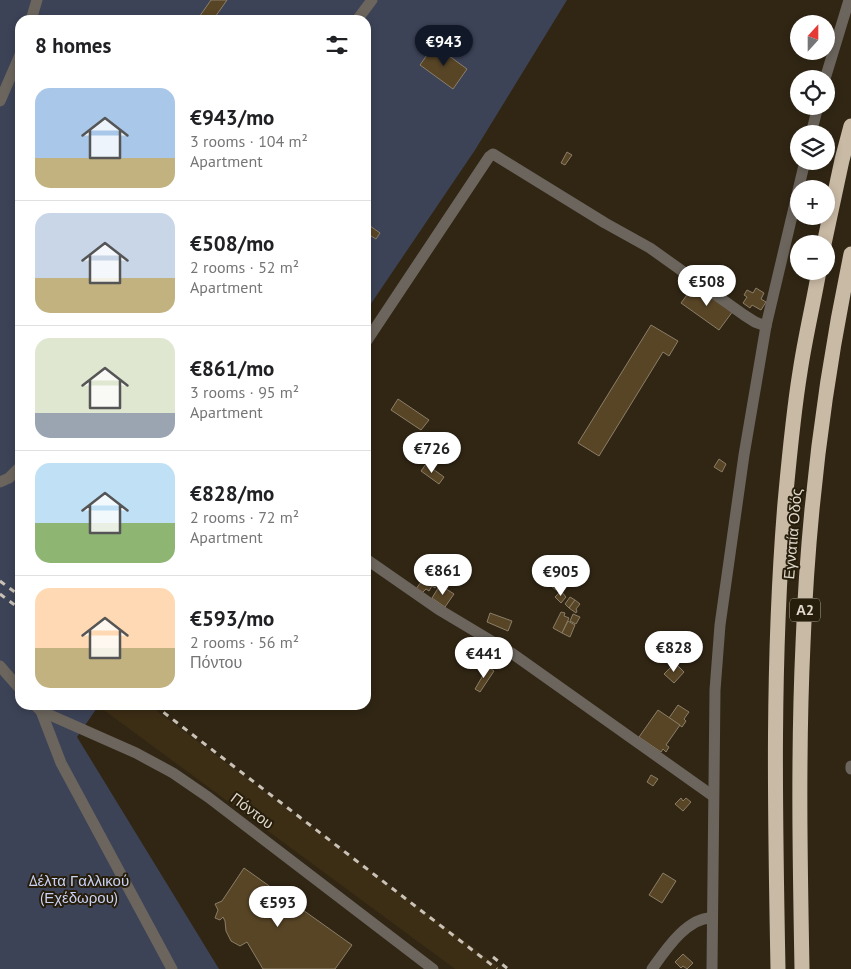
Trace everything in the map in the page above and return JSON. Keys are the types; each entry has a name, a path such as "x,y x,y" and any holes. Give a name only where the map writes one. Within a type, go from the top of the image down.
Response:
{"highway":[{"path":"826,235 851,126"},
{"name":"Εγνατία Οδός","path":"802,969 800,758 806,588 814,490 828,375 851,254"},
{"name":"Εγνατία Οδός","path":"778,969 775,699 780,588 794,418 800,372 817,280"}],"street":[{"path":"32,15 36,0"},
{"path":"361,15 372,0"},
{"path":"827,70 849,0"},
{"path":"0,101 15,67"},
{"path":"371,334 489,157 493,154 605,223 650,248 744,315 766,326"},
{"path":"712,969 715,690 720,625 744,455 766,326 803,170"},
{"path":"0,482 9,478 15,472"},
{"path":"371,563 438,609 513,654 713,796"},
{"path":"0,666 15,683"},
{"path":"39,710 61,764 172,969"},
{"name":"Πόντου","path":"42,710 136,753 180,778 208,797 433,969"},
{"path":"652,969 667,949 690,926 700,919 712,918"}],"shaded area":[{"path":"104,710 156,710 502,969 455,969"}],"green space":[{"name":"Δέλτα Γαλλικού (Εχέδωρου)","path":"0,0 567,0 475,150 371,304 371,15 15,15 15,710 96,710 77,737 219,969 0,969"}],"building":[{"path":"211,0 227,0 216,15 200,15"},
{"path":"434,45 467,69 453,89 420,65"},
{"path":"567,152 572,155 565,165 561,163"},
{"path":"371,227 380,233 376,239 371,236"},
{"path":"695,284 733,311 719,330 681,303"},
{"path":"756,288 764,293 761,299 766,302 761,310 752,305 750,308 743,303 747,297 744,295 747,290 753,293"},
{"path":"651,325 678,341 669,356 663,352 599,456 578,443"},
{"path":"398,399 429,420 421,430 391,410"},
{"path":"719,459 726,464 722,472 714,467"},
{"path":"426,464 444,477 439,484 421,471"},
{"path":"428,572 440,581 435,588 432,586 429,591 426,589 422,593 416,589"},
{"path":"554,579 564,588 561,591 551,586 553,584 551,582"},
{"path":"440,585 454,594 445,607 432,598"},
{"path":"561,591 566,597 561,603 555,597"},
{"path":"570,597 575,600 569,608 565,604"},
{"path":"575,600 580,604 576,609 576,613 569,608"},
{"path":"561,612 565,613 564,616 569,618 562,633 553,628"},
{"path":"490,613 512,621 508,631 487,622"},
{"path":"573,614 580,617 576,624 570,621"},
{"path":"568,621 575,625 570,637 562,633"},
{"path":"493,647 507,656 497,668 486,662"},
{"path":"675,663 684,672 674,683 664,674"},
{"path":"488,667 494,671 480,692 475,689"},
{"path":"678,705 689,712 684,719 686,721 682,727 669,718"},
{"path":"658,710 680,725 666,745 669,747 666,752 663,749 661,752 639,737"},
{"path":"651,775 658,779 653,786 647,782"},
{"path":"681,798 683,801 686,798 691,802 683,811 675,804"},
{"path":"244,868 352,945 335,969 263,969 247,942 240,946 231,941 226,931 223,917 220,920 215,918 218,910 215,904 222,901"},
{"path":"663,873 676,881 662,903 649,895"},
{"path":"683,954 693,963 687,969 683,966 681,968 675,962"}],"railway":[{"path":"0,581 15,592"},
{"path":"0,594 15,605"},
{"path":"160,710 497,969"},
{"path":"493,957 508,969"}]}
